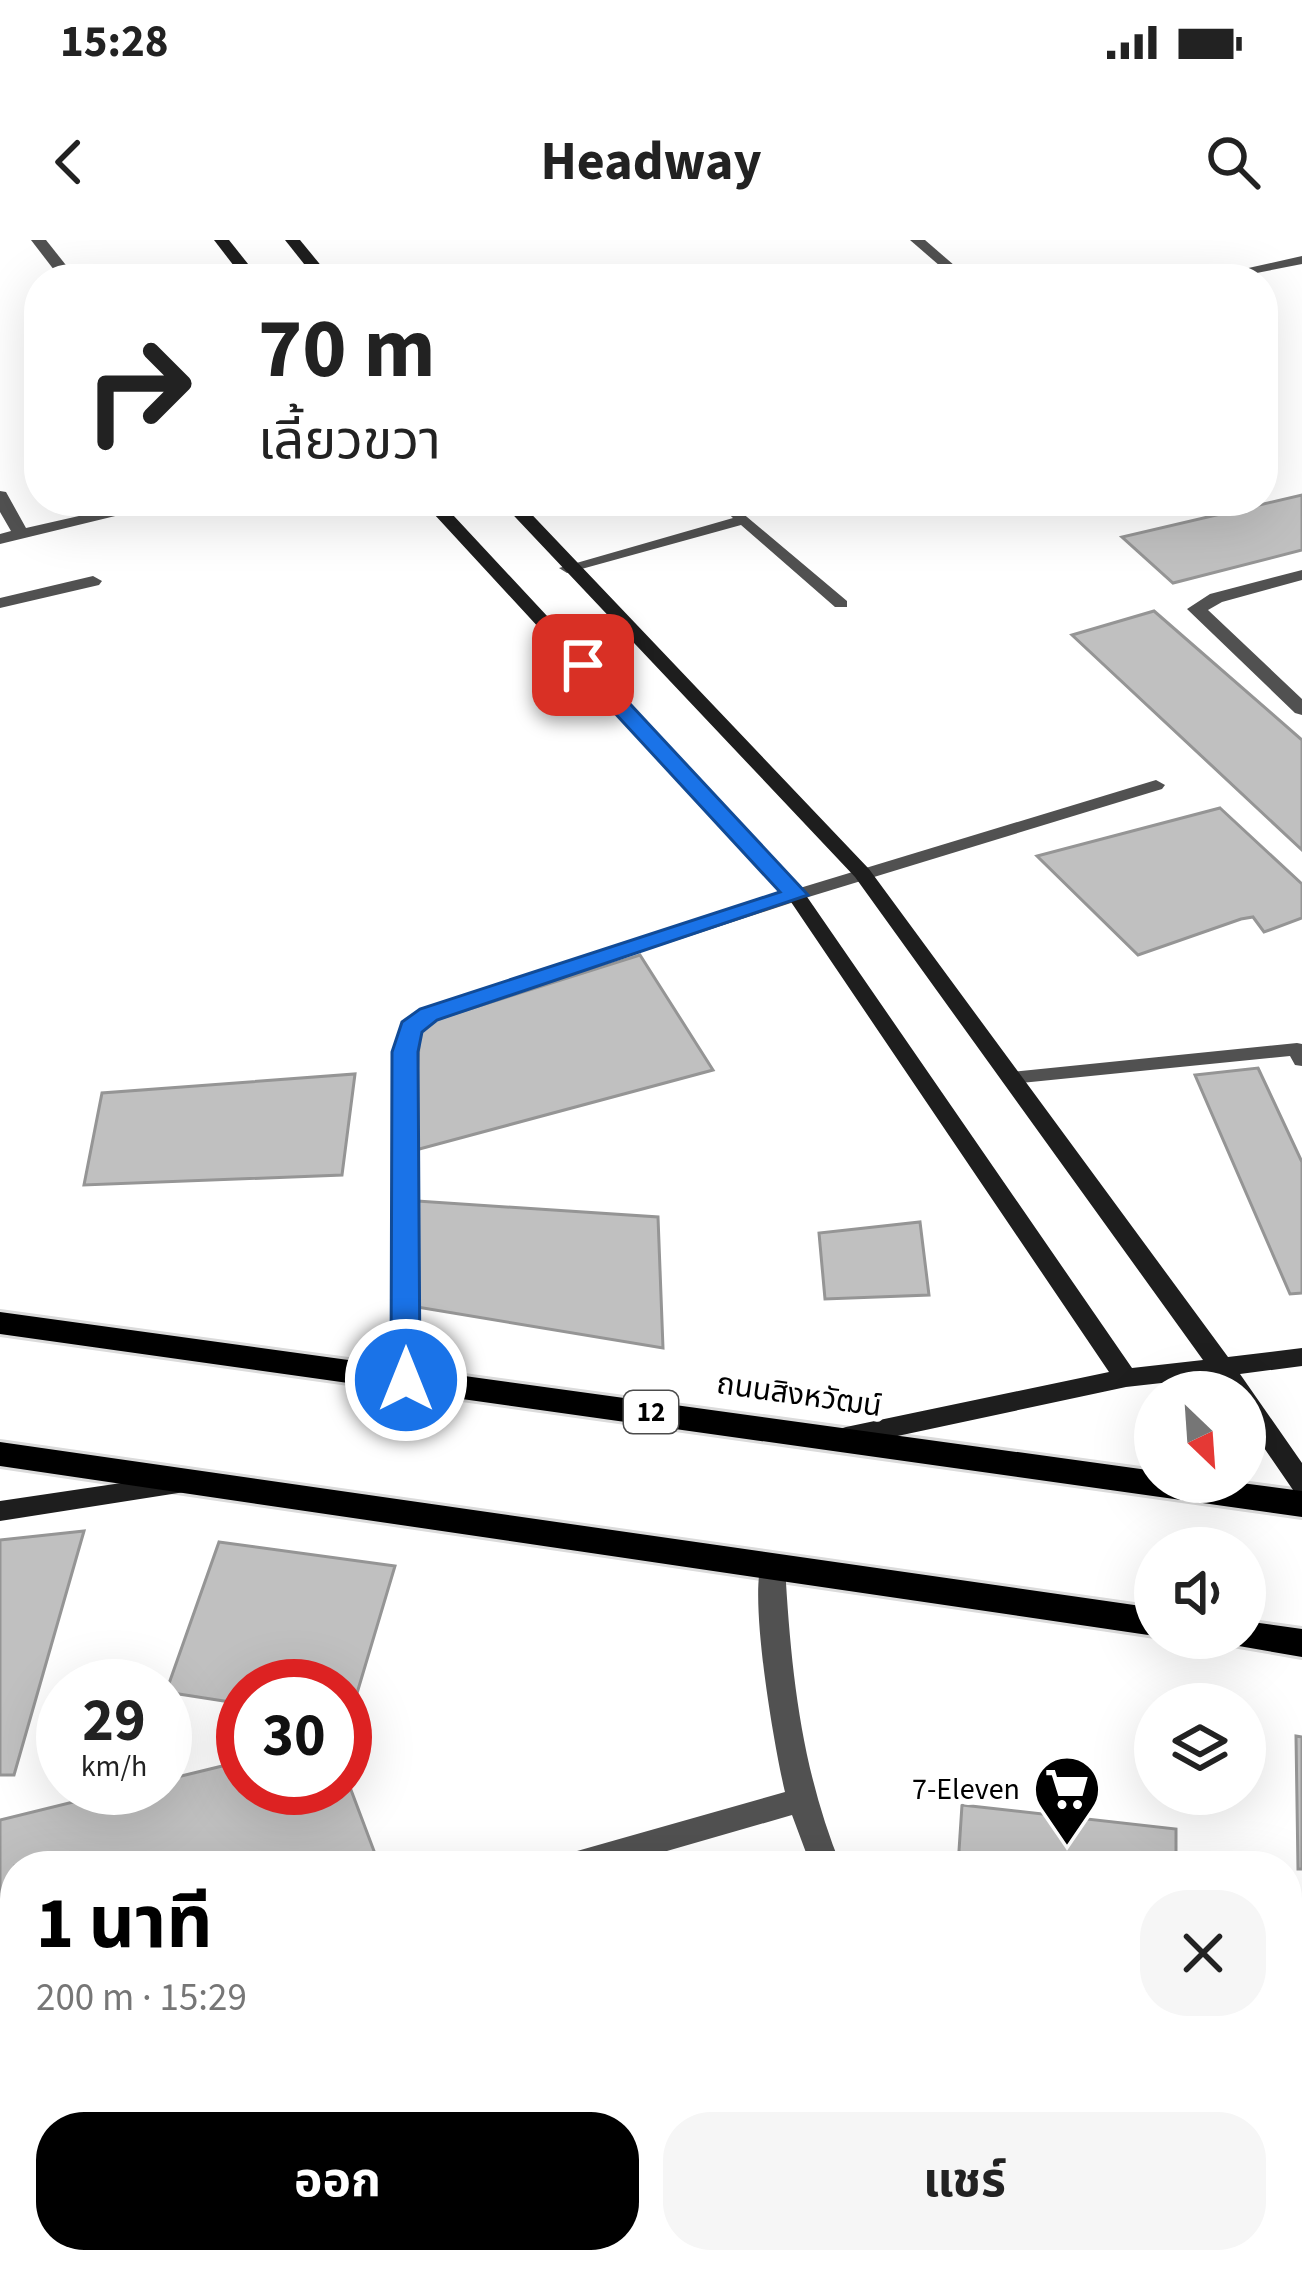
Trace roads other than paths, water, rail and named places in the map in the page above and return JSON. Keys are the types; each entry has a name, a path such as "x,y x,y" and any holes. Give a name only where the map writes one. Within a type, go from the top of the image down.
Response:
{"main road":[{"name":"ถนนสิงหวัฒน์","path":"0,1323 1302,1504"},
{"path":"0,1454 1134,1619"},
{"path":"1266,1638 1302,1643"}],"street":[{"path":"38,240 57,264"},
{"path":"221,240 239,264"},
{"path":"292,240 312,264"},
{"path":"0,496 21,535"},
{"path":"0,539 103,516"},
{"path":"445,516 796,895 1126,1378"},
{"path":"522,516 862,874 1226,1371"},
{"path":"1302,575 1216,598 1196,609 1302,709"},
{"path":"0,603 93,580"},
{"path":"406,1380 405,1052 410,1028 429,1014 796,895"},
{"path":"846,1437 1126,1378 1302,1357"},
{"path":"1266,1431 1302,1483"},
{"path":"0,1510 193,1482"},
{"path":"772,1566 779,1702 798,1801 820,1851"},
{"path":"623,1851 798,1801"}],"lane":[{"path":"917,240 945,264"},
{"path":"739,516 841,604"},
{"path":"567,568 744,520"},
{"path":"796,895 1156,785"},
{"path":"1011,1078 1298,1049 1302,1060"}],"place":[{"name":"7-Eleven","path":"1067,1848"}]}
